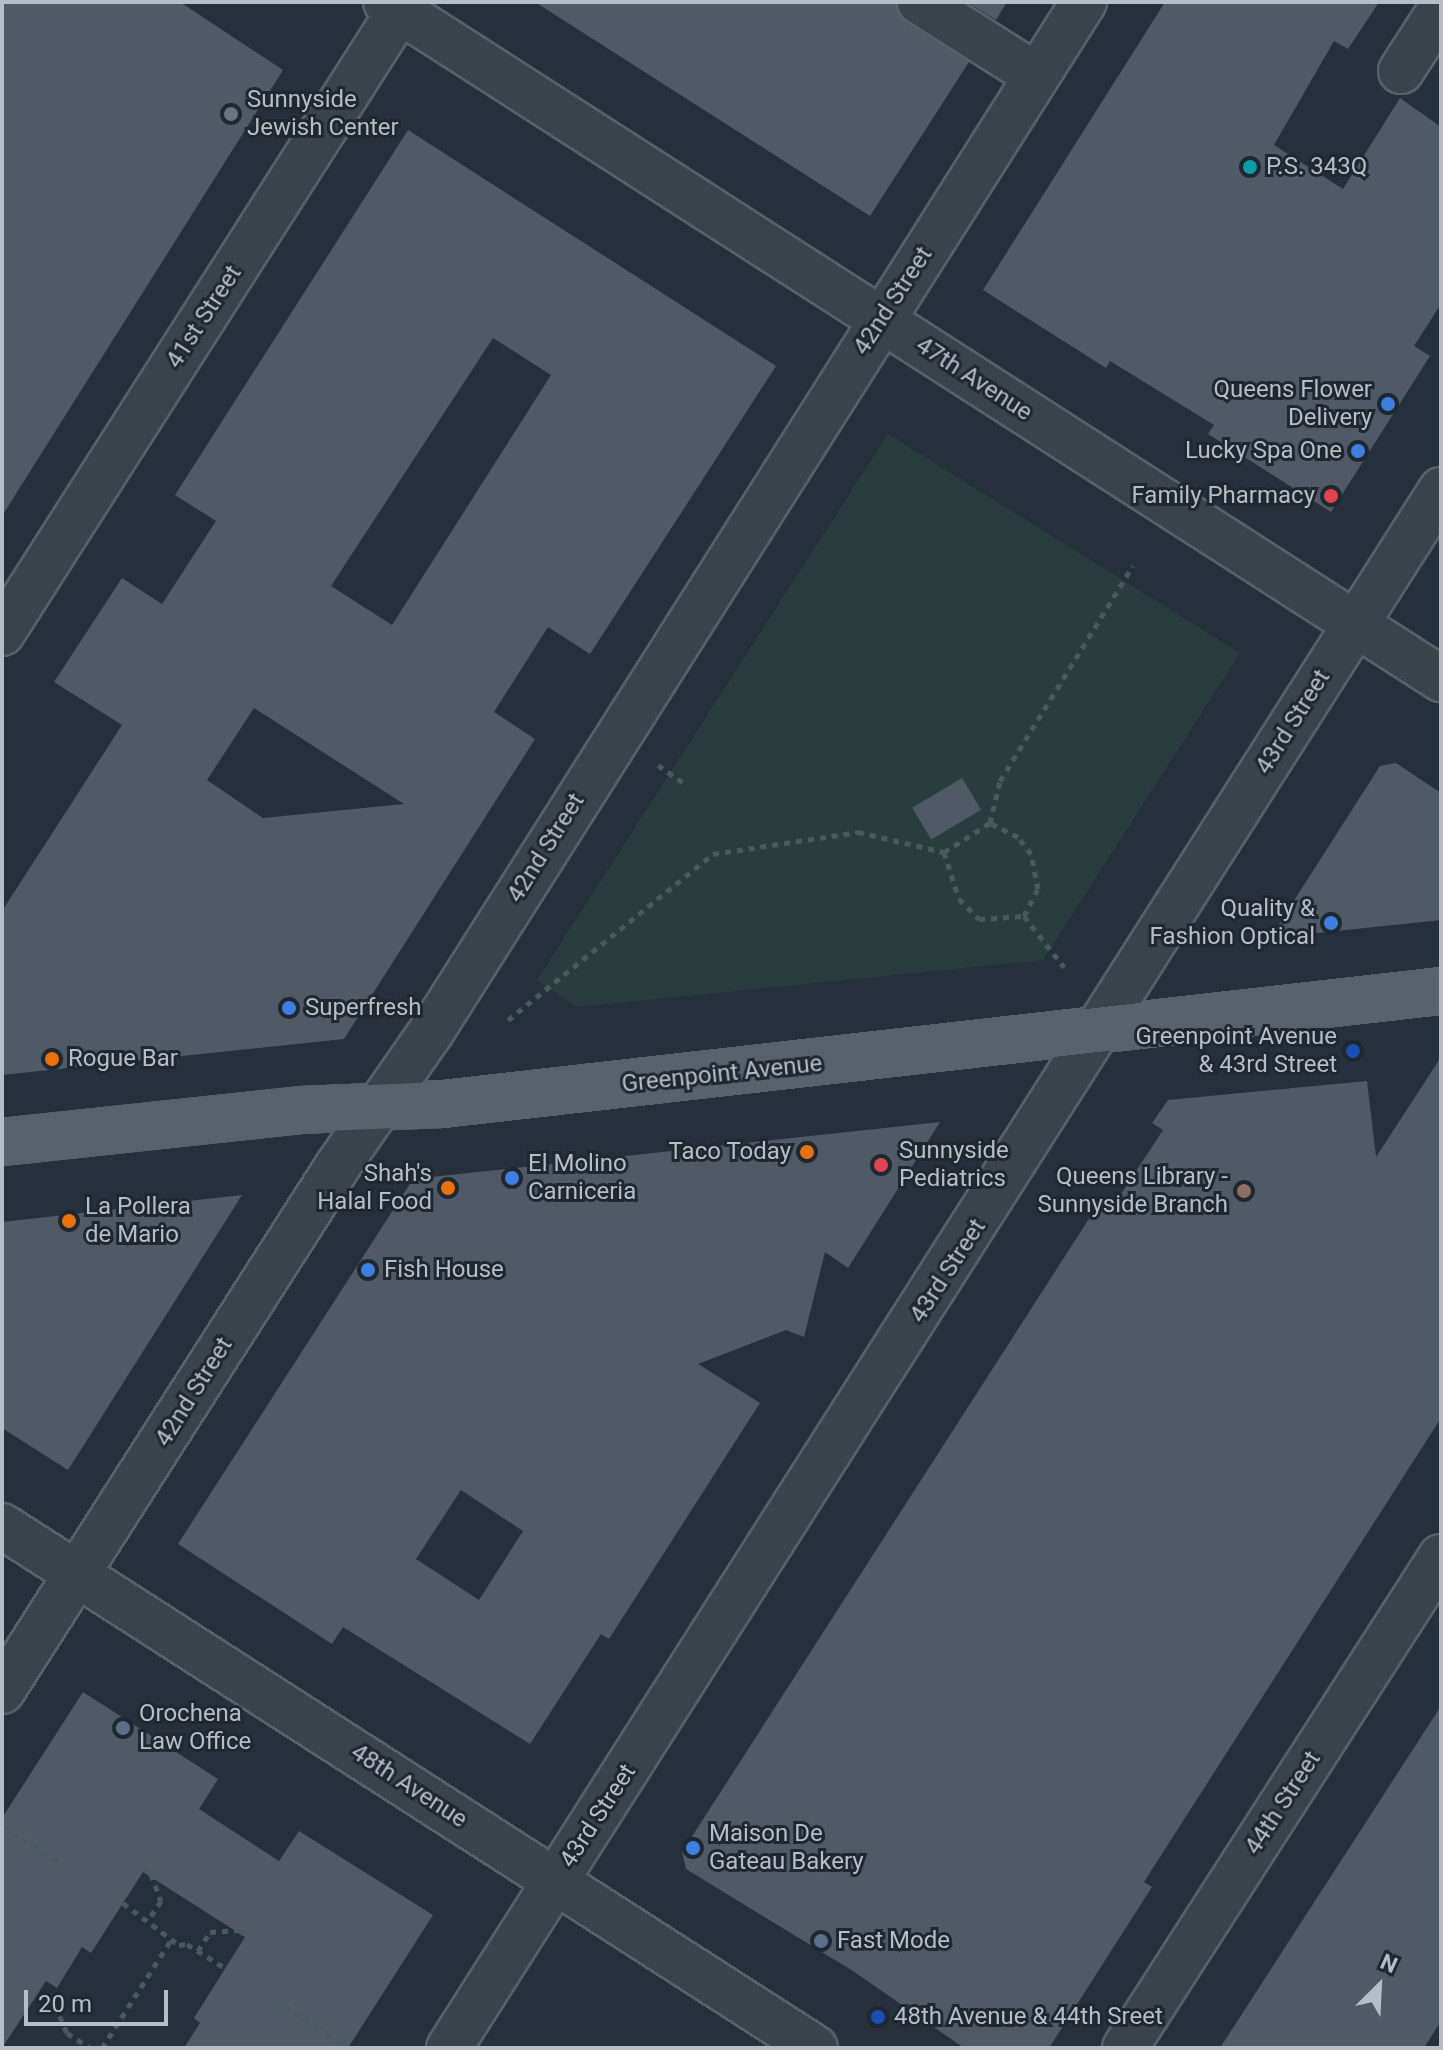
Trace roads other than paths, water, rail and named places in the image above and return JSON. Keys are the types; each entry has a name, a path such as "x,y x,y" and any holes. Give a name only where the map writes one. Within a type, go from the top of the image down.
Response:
{"main road":[{"name":"Greenpoint Avenue","path":"2,1142 300,1110 377,1108 1100,1033 1441,991"}],"street":[{"path":"920,2 1037,76"},
{"name":"42nd Street","path":"2,1691 377,1108 431,1032 1084,2"},
{"name":"47th Avenue","path":"397,5 1441,679"},
{"name":"41st Street","path":"2,633 397,5"},
{"path":"1401,71 1441,9"},
{"name":"43rd Street","path":"449,2048 1100,1033 1441,490"},
{"name":"48th Avenue","path":"2,1526 815,2048"},
{"name":"44th Street","path":"1125,2048 1441,1557"}],"place":[{"name":"Sunnyside Jewish Center","path":"231,114"},
{"name":"P.S. 343Q","path":"1250,167"},
{"name":"Queens Flower Delivery","path":"1388,404"},
{"name":"Lucky Spa One","path":"1358,451"},
{"name":"Family Pharmacy","path":"1331,496"},
{"name":"Quality & Fashion Optical","path":"1331,923"},
{"name":"Superfresh","path":"289,1008"},
{"name":"Greenpoint Avenue & 43rd Street","path":"1353,1051"},
{"name":"Rogue Bar","path":"52,1059"},
{"name":"Taco Today","path":"807,1152"},
{"name":"Sunnyside Pediatrics","path":"881,1165"},
{"name":"El Molino Carniceria","path":"512,1178"},
{"name":"Shah's Halal Food","path":"448,1188"},
{"name":"Queens Library - Sunnyside Branch","path":"1244,1191"},
{"name":"La Pollera de Mario","path":"69,1221"},
{"name":"Fish House","path":"368,1270"},
{"name":"Orochena Law Office","path":"123,1728"},
{"name":"Maison De Gateau Bakery","path":"693,1848"},
{"name":"Fast Mode","path":"821,1941"},
{"name":"48th Avenue & 44th Sreet","path":"878,2017"}]}
